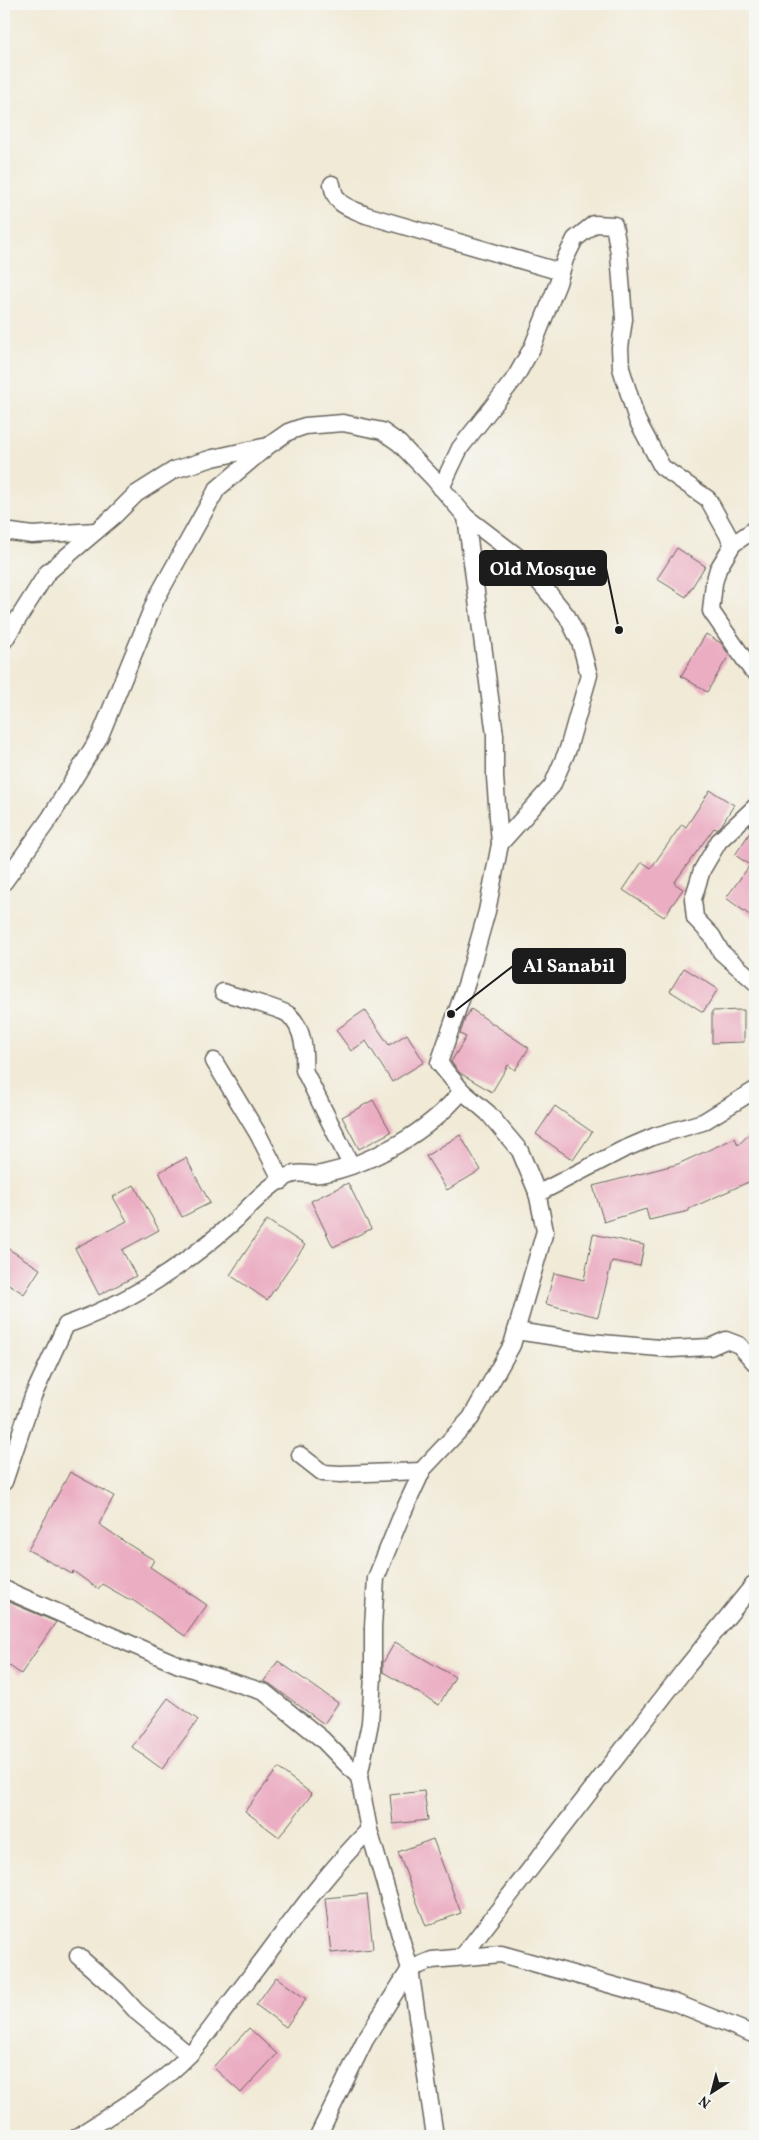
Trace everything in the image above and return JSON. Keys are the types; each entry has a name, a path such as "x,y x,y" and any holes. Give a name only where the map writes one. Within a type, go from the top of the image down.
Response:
{"street":[{"path":"332,184 334,196 344,205 366,215 561,272"},
{"path":"441,488 460,448 514,378 532,348 575,239 594,224 614,225 619,253 624,319 620,348 621,368 637,420 662,467 708,498 733,544"},
{"path":"4,882 50,818 100,736 156,600 217,489 268,446 288,432 305,426 343,423 365,426 382,432 399,444 466,517 517,556 567,616 580,642 589,674 568,749 552,786 500,844"},
{"path":"4,641 47,573 136,494 174,470 214,458 268,446"},
{"path":"435,2136 410,1969 369,1830 359,1777 370,1714 376,1578 422,1471 471,1418 512,1345 545,1231 537,1194 520,1151 488,1113 462,1090 439,1063 467,982 487,911 500,844 495,777 495,735 466,517"},
{"path":"754,668 711,611 714,583 718,570 733,544 755,529"},
{"path":"4,531 32,535 96,531"},
{"path":"755,807 719,841 702,870 693,899 695,918 712,936 721,952 755,982"},
{"path":"223,992 288,1014 301,1032 305,1055 304,1070 350,1165"},
{"path":"214,1061 258,1134 282,1181"},
{"path":"4,1482 33,1396 66,1325 124,1300 147,1285 193,1254 230,1225 266,1191 292,1174 320,1174 373,1157 423,1128 448,1108 462,1090"},
{"path":"537,1194 622,1150 655,1136 703,1122 755,1090"},
{"path":"516,1331 590,1342 671,1349 710,1347 726,1340 739,1345 755,1363"},
{"path":"300,1455 322,1473 422,1471"},
{"path":"462,1957 755,1583"},
{"path":"4,1589 179,1664 264,1692 322,1738 359,1777"},
{"path":"78,2136 155,2086 189,2055 310,1898 369,1830"},
{"path":"318,2136 365,2040 410,1969 432,1960 501,1954 676,2003 755,2036"},
{"path":"78,1956 118,1991 137,2012 189,2055"}],"building":[{"path":"677,548 705,566 686,597 657,579"},
{"path":"706,634 721,643 729,655 707,692 681,676"},
{"path":"710,790 734,805 721,826 717,829 714,828 674,883 683,889 664,917 623,890 642,862 651,868 682,824 686,827"},
{"path":"755,825 755,919 726,898 750,865 735,855"},
{"path":"684,968 718,989 703,1012 670,991"},
{"path":"471,1009 529,1048 515,1070 508,1065 492,1092 460,1073 451,1062 466,1037 460,1034"},
{"path":"365,1010 389,1045 407,1034 424,1062 392,1082 366,1041 351,1051 336,1030"},
{"path":"744,1010 744,1042 712,1043 712,1011"},
{"path":"373,1100 391,1132 359,1149 342,1117"},
{"path":"555,1106 592,1132 573,1160 536,1134"},
{"path":"755,1129 755,1179 689,1209 689,1211 649,1220 646,1209 604,1222 593,1186 678,1164 735,1138 738,1145"},
{"path":"460,1135 481,1170 447,1190 426,1156"},
{"path":"186,1158 210,1203 182,1217 159,1172"},
{"path":"348,1183 371,1229 333,1247 311,1201"},
{"path":"134,1185 159,1230 122,1250 136,1276 99,1295 75,1248 127,1221 113,1197"},
{"path":"267,1220 305,1245 267,1300 230,1275"},
{"path":"593,1234 644,1245 640,1266 612,1261 598,1317 546,1304 554,1273 584,1280"},
{"path":"4,1246 40,1269 24,1294 4,1281"},
{"path":"70,1472 114,1496 99,1524 154,1560 150,1567 207,1605 185,1636 131,1599 102,1584 98,1589 73,1571 72,1574 28,1550"},
{"path":"4,1600 56,1622 21,1674 4,1662"},
{"path":"395,1642 455,1677 439,1705 383,1672 383,1663"},
{"path":"278,1661 338,1703 324,1724 264,1681"},
{"path":"168,1698 198,1720 162,1769 132,1747"},
{"path":"278,1768 312,1794 279,1837 245,1811"},
{"path":"424,1791 428,1820 393,1824 390,1795"},
{"path":"433,1839 461,1913 426,1926 398,1852"},
{"path":"367,1894 373,1949 331,1953 325,1898"},
{"path":"276,1977 306,1999 286,2027 256,2005"},
{"path":"249,2028 277,2054 241,2093 213,2067"}],"place":[{"name":"Old Mosque","path":"619,630"},
{"name":"Al Sanabil","path":"451,1014"}]}
